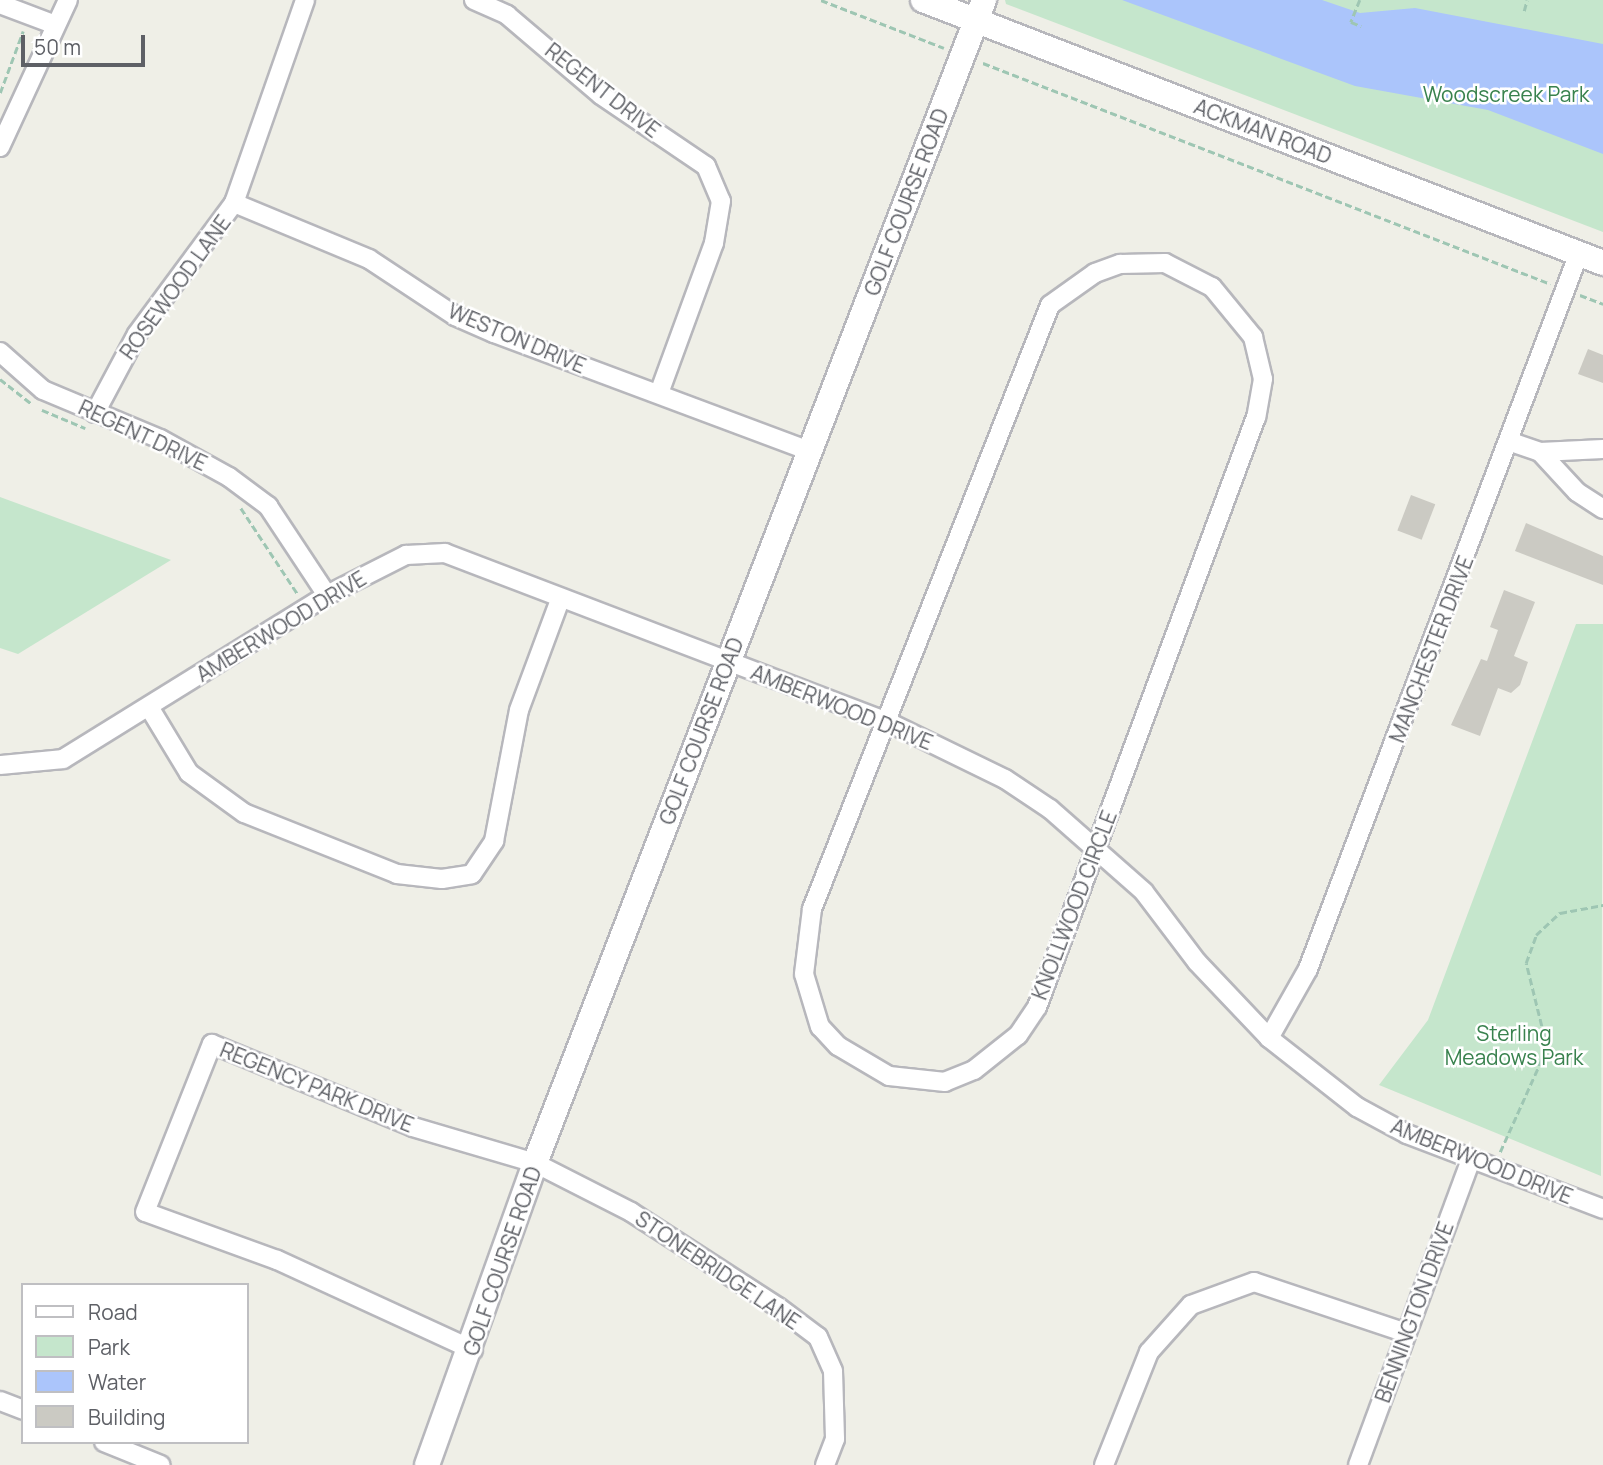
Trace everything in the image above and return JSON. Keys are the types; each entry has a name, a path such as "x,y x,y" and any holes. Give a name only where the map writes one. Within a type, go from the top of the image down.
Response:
{"street":[{"path":"0,147 53,24 68,0"},
{"name":"ROSEWOOD LANE","path":"95,422 137,334 203,253 234,203 305,0"},
{"name":"REGENT DRIVE","path":"474,0 507,15 601,95 706,166 721,201 714,243 659,393"},
{"name":"ACKMAN ROAD","path":"923,0 981,10 1603,262"},
{"path":"0,4 53,24"},
{"name":"GOLF COURSE ROAD","path":"427,1465 473,1350 535,1163 981,10"},
{"name":"WESTON DRIVE","path":"234,203 369,259 475,325 810,451"},
{"name":"MANCHESTER DRIVE","path":"1269,1038 1308,969 1511,442 1579,253"},
{"name":"KNOLLWOOD CIRCLE","path":"1165,263 1193,274 1228,301 1253,337 1261,399 1096,848 1037,1007 1018,1035 974,1070 945,1082 888,1076 863,1064 820,1027 804,974 806,938 886,721 1050,305 1095,273 1121,264 1165,263"},
{"name":"REGENT DRIVE","path":"0,352 43,390 95,422 192,454 268,506 327,595"},
{"path":"1511,442 1540,452 1603,449"},
{"path":"1540,452 1577,492 1603,509"},
{"name":"AMBERWOOD DRIVE","path":"0,765 62,760 327,595 406,555 445,553 560,600 886,721 1005,779 1096,848 1144,892 1197,962 1269,1038 1357,1107 1471,1160 1603,1209"},
{"path":"149,707 189,773 244,813 397,874 442,879 472,874 494,841 519,710 560,600"},
{"name":"REGENCY PARK DRIVE","path":"473,1350 277,1260 145,1212 212,1044 412,1128 535,1163"},
{"name":"BENNINGTON DRIVE","path":"1358,1465 1471,1160"},
{"name":"STONEBRIDGE LANE","path":"535,1163 631,1212 818,1337 833,1371 837,1403 825,1465"},
{"path":"1104,1465 1149,1352 1191,1305 1254,1282 1406,1333"},
{"path":"0,1401 21,1409"},
{"path":"109,1444 161,1465"}],"path":[{"path":"821,0 1603,304"},
{"path":"1360,0 1350,22 1361,26"},
{"path":"1524,11 1527,0"},
{"path":"0,93 29,15"},
{"path":"0,379 57,418 95,422"},
{"path":"230,498 249,516 306,607"},
{"path":"1492,1168 1542,1059 1544,1037 1527,963 1536,935 1560,913 1603,905"}],"green space":[{"name":"Woodscreek Park","path":"1005,0 1603,0 1603,232 1006,4"},
{"path":"0,497 171,560 18,654 0,648"},
{"name":"Sterling Meadows Park","path":"1576,624 1603,624 1601,1176 1379,1085 1428,1020"}],"water":[{"path":"1122,0 1322,0 1360,13 1415,8 1603,44 1603,154 1488,110 1355,86"}],"building":[{"path":"1588,349 1603,355 1603,383 1578,374"},
{"path":"1411,495 1435,504 1422,540 1397,530"},
{"path":"1526,523 1603,556 1603,585 1515,551"},
{"path":"1504,590 1535,602 1514,656 1528,662 1520,685 1511,693 1498,688 1480,736 1451,725 1481,659 1487,661 1498,630 1490,627"}]}
